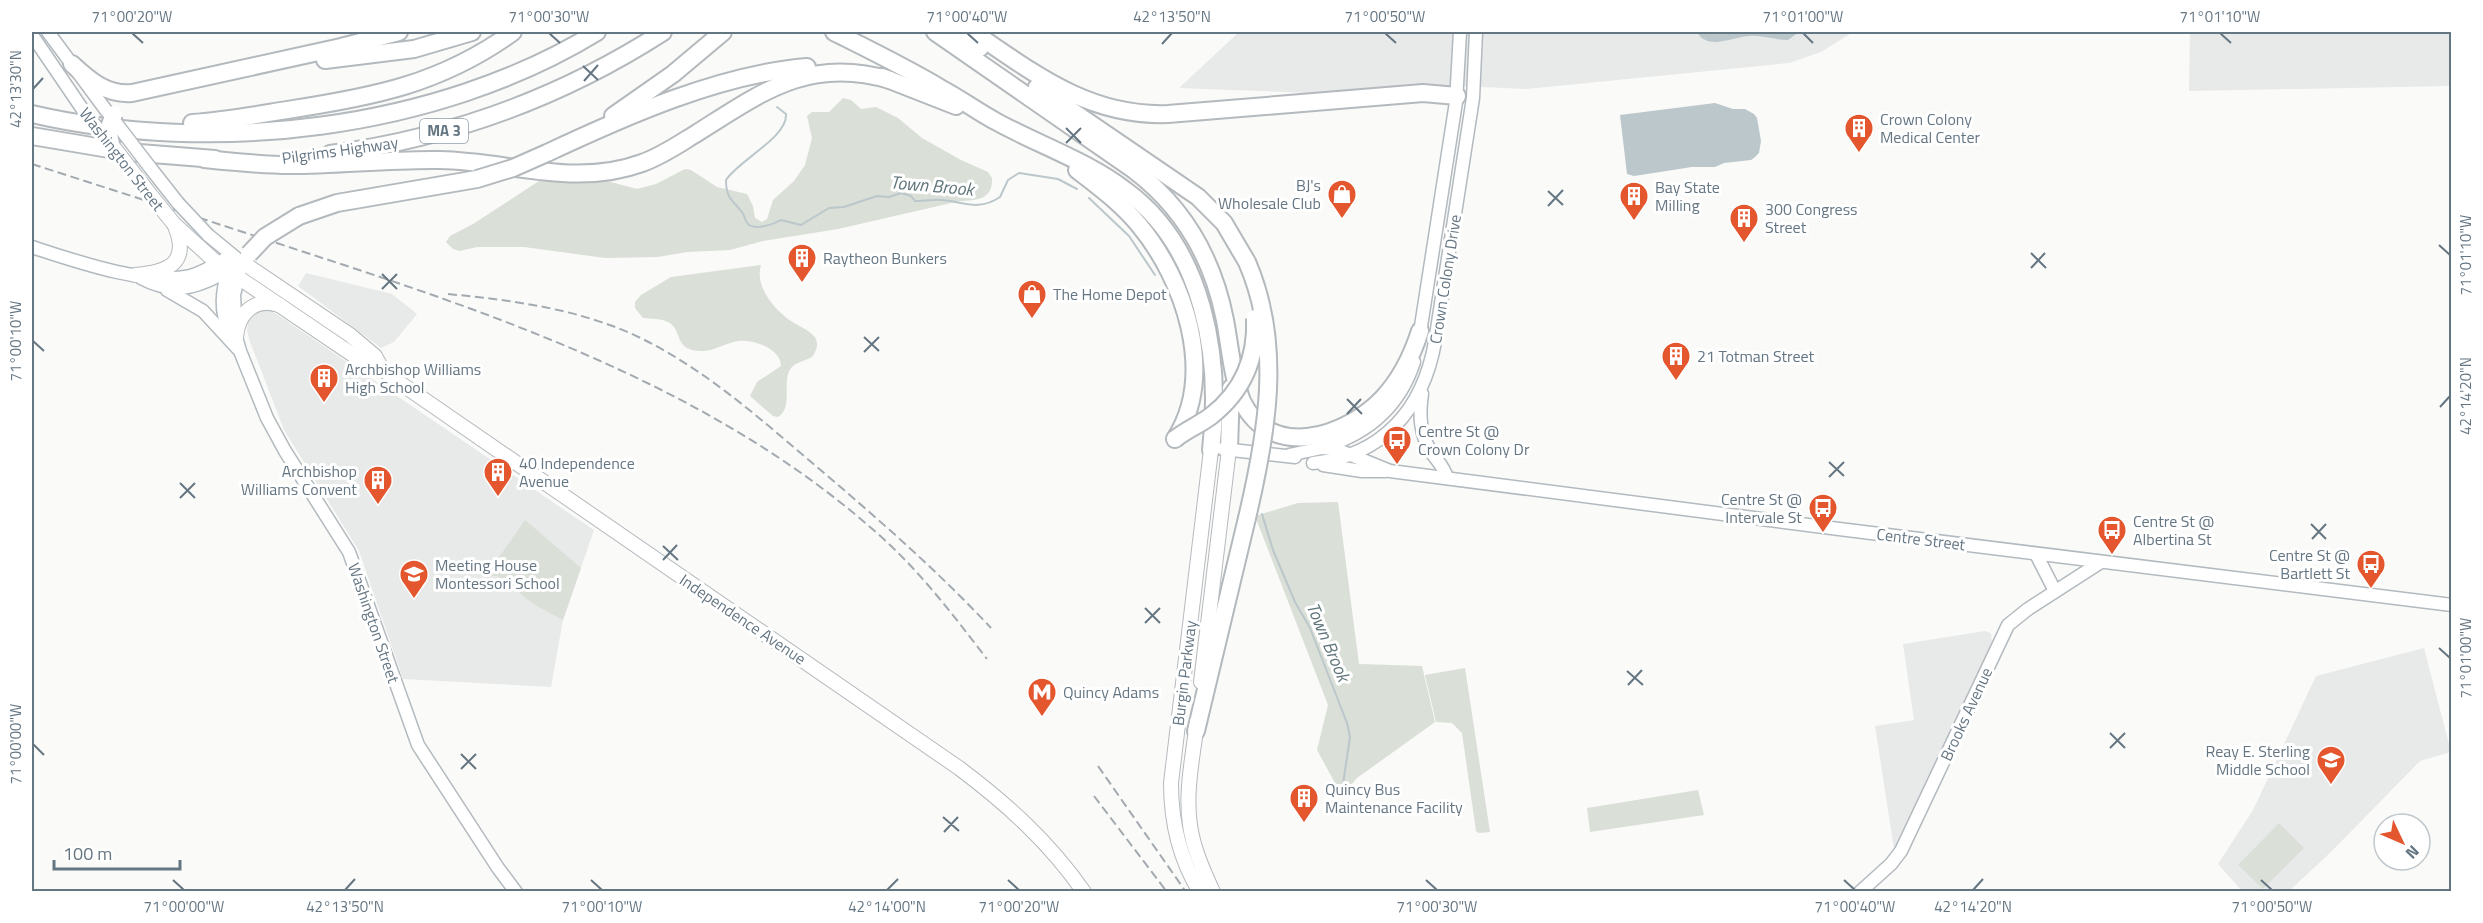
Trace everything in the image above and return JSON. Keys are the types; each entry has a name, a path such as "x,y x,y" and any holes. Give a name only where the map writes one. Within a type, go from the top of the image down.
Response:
{"highway":[{"path":"72,64 90,80 107,90 127,93 235,71 399,32"},
{"path":"235,71 406,51 472,32"},
{"path":"108,118 200,123 376,95 445,72 513,32"},
{"name":"Pilgrims Highway","path":"32,114 108,118 162,132 224,132 307,126 367,117 427,104 485,86 549,58 597,32"},
{"name":"Pilgrims Highway","path":"32,136 119,151 204,159 313,156 382,146 442,132 500,113 550,93 600,69 663,32"},
{"path":"547,153 594,128 648,93 723,32"},
{"path":"834,32 935,85 996,122 1143,204 1163,225 1180,250 1189,270 1203,314 1211,351 1214,382 1211,450"},
{"path":"935,32 1134,170 1167,200 1191,230 1208,265 1222,309 1239,395 1251,416 1266,428 1295,438 1308,437 1344,427 1358,419 1381,400 1403,371 1420,331"},
{"path":"951,32 1156,166 1198,197 1228,229 1247,262 1262,306 1268,352 1269,383 1263,444 1196,732"},
{"path":"959,32 998,61"},
{"path":"973,32 1070,94 1098,106 1135,113 1168,114 1430,93 1457,96"},
{"path":"234,264 265,237 299,216 337,203 477,179 506,170 592,132 681,98 773,72 833,66 862,70 996,122"},
{"path":"204,159 284,165 441,159 564,174 596,174 626,168 661,155 758,95 792,80 844,72 890,80"},
{"path":"111,144 108,118 125,102 149,90"},
{"path":"1096,178 1154,245 1179,292 1192,345 1191,392 1183,424 1175,439 1218,410 1238,389 1248,372 1253,353 1255,325 1253,289 1247,262"},
{"path":"1229,348 1231,414 1229,449"}],"main road":[{"name":"Washington Street","path":"48,32 108,118 173,198 234,264 238,344 276,435 349,552 415,739 498,868 516,891"},
{"name":"Crown Colony Drive","path":"1314,449 1350,438 1379,418 1400,394 1416,357 1457,96 1460,32"},
{"name":"Crown Colony Drive","path":"1313,463 1376,442 1396,425 1411,407 1431,366 1470,119 1476,32"},
{"name":"Washington Street","path":"32,34 83,110 174,224 234,264"},
{"path":"135,275 164,270 176,262 180,252 180,243 174,224"},
{"path":"32,248 135,275 182,297 203,311 238,344"},
{"path":"135,275 186,276 234,264"},
{"path":"155,285 174,288 193,286 210,281 234,264"},
{"name":"Independence Avenue","path":"234,264 284,307 365,363 382,369 993,793 1029,825 1084,891"},
{"name":"Independence Avenue","path":"234,264 350,335 375,356 382,369"},
{"path":"238,344 242,316 252,307 266,303 284,307"},
{"path":"1422,387 1419,410 1422,430 1430,450 1445,469 1447,478"},
{"path":"1350,438 1346,464 1353,470"},
{"name":"Centre Street","path":"1289,455 1329,448 1390,471"},
{"name":"Centre Street","path":"1211,450 1229,449 1289,455 1313,463 1353,470 1390,471 1447,478 2451,605"},
{"name":"Burgin Parkway","path":"1213,891 1201,864 1190,825 1189,791 1229,449"},
{"name":"Burgin Parkway","path":"1200,891 1181,851 1175,831 1171,783 1211,450"},
{"path":"2036,554 2055,591"},
{"name":"Brooks Avenue","path":"1860,891 1891,864 1901,851 2008,625 2101,562"}],"shaded area":[{"path":"1239,32 1853,32 1821,52 1789,63 1526,89 1438,85 1335,94 1179,88"},
{"path":"1697,32 1799,32 1788,40 1749,36 1714,42 1707,41"},
{"path":"2190,32 2451,32 2451,86 2189,91"},
{"path":"843,98 851,100 861,109 876,107 898,118 922,138 988,172 992,178 990,191 978,199 960,201 838,229 763,241 730,250 687,252 658,257 605,258 524,247 477,247 460,251 453,249 446,242 450,236 473,224 539,181 607,181 637,189 656,184 685,169 691,170 717,187 747,194 753,206 755,218 762,222 767,219 773,200 794,181 805,165 812,138 807,116 812,112 829,112"},
{"path":"1715,103 1733,109 1745,109 1757,118 1761,141 1759,153 1755,157 1751,160 1724,163 1715,167 1692,167 1634,176 1627,174 1620,115"},
{"path":"761,265 761,282 768,298 787,318 810,332 817,344 812,357 791,368 787,380 787,401 783,413 778,417 773,416 750,396 757,382 781,366 780,360 771,350 758,343 738,341 707,351 693,350 683,345 670,323 660,319 643,318 635,308 635,302 641,295 671,277"},
{"path":"306,273 392,294 417,314 394,342 381,348 298,286"},
{"path":"262,310 272,311 594,530 563,620 551,687 403,679 359,551 284,430 249,339 248,322 253,315"},
{"path":"1338,502 1359,664 1422,666 1435,722 1357,778 1351,785 1343,788 1335,783 1317,750 1328,705 1255,516 1298,503"},
{"path":"525,520 581,568 563,620 531,602 503,578 486,576"},
{"path":"1985,631 1991,633 1992,643 1894,849 1875,726 1914,720 1903,644"},
{"name":"Reay E. Sterling Middle School","path":"2424,648 2451,752 2420,761 2331,852 2289,891 2242,891 2218,864 2253,810 2316,676"},
{"path":"1465,668 1490,832 1476,831 1462,733 1452,723 1436,722 1425,675"},
{"path":"1698,790 1704,815 1590,832 1587,808"},
{"path":"2279,823 2304,848 2263,889 2238,865"}],"waterway":[{"name":"Town Brook","path":"777,107 786,114 785,123 771,140 732,172 726,180 730,198 742,212 748,224 752,226 765,226 781,220 801,225 829,208 844,207 877,196 889,197 901,193 911,196 915,201 943,200 974,205 983,204 1000,197 1008,180 1019,173 1058,179 1077,189"},
{"name":"Town Brook","path":"1089,198 1129,236 1155,275"},
{"name":"Town Brook","path":"1262,514 1273,550 1295,602 1310,628 1347,723 1350,737 1343,784"}],"railway":[{"path":"32,164 456,303 532,332 679,399 749,439 816,483 878,534 922,578 987,659"},
{"path":"448,294 518,302 586,317 630,333 677,358 742,404 852,497 923,561 991,628"},
{"path":"1098,766 1186,892"},
{"path":"1094,796 1167,892"}],"place":[{"name":"Crown Colony Medical Center","path":"1859,154"},
{"name":"BJ's Wholesale Club","path":"1342,220"},
{"name":"Bay State Milling","path":"1634,222"},
{"name":"300 Congress Street","path":"1744,244"},
{"name":"Raytheon Bunkers","path":"802,284"},
{"name":"The Home Depot","path":"1032,320"},
{"name":"21 Totman Street","path":"1676,382"},
{"name":"Archbishop Williams High School","path":"324,404"},
{"name":"Centre St @ Crown Colony Dr","path":"1397,466"},
{"name":"40 Independence Avenue","path":"498,498"},
{"name":"Archbishop Williams Convent","path":"378,506"},
{"name":"Centre St @ Intervale St","path":"1823,534"},
{"name":"Centre St @ Albertina St","path":"2112,556"},
{"name":"Centre St @ Bartlett St","path":"2371,590"},
{"name":"Meeting House Montessori School","path":"414,600"},
{"name":"Quincy Adams","path":"1042,718"},
{"name":"Reay E. Sterling Middle School","path":"2331,786"},
{"name":"Quincy Bus Maintenance Facility","path":"1304,824"}]}
